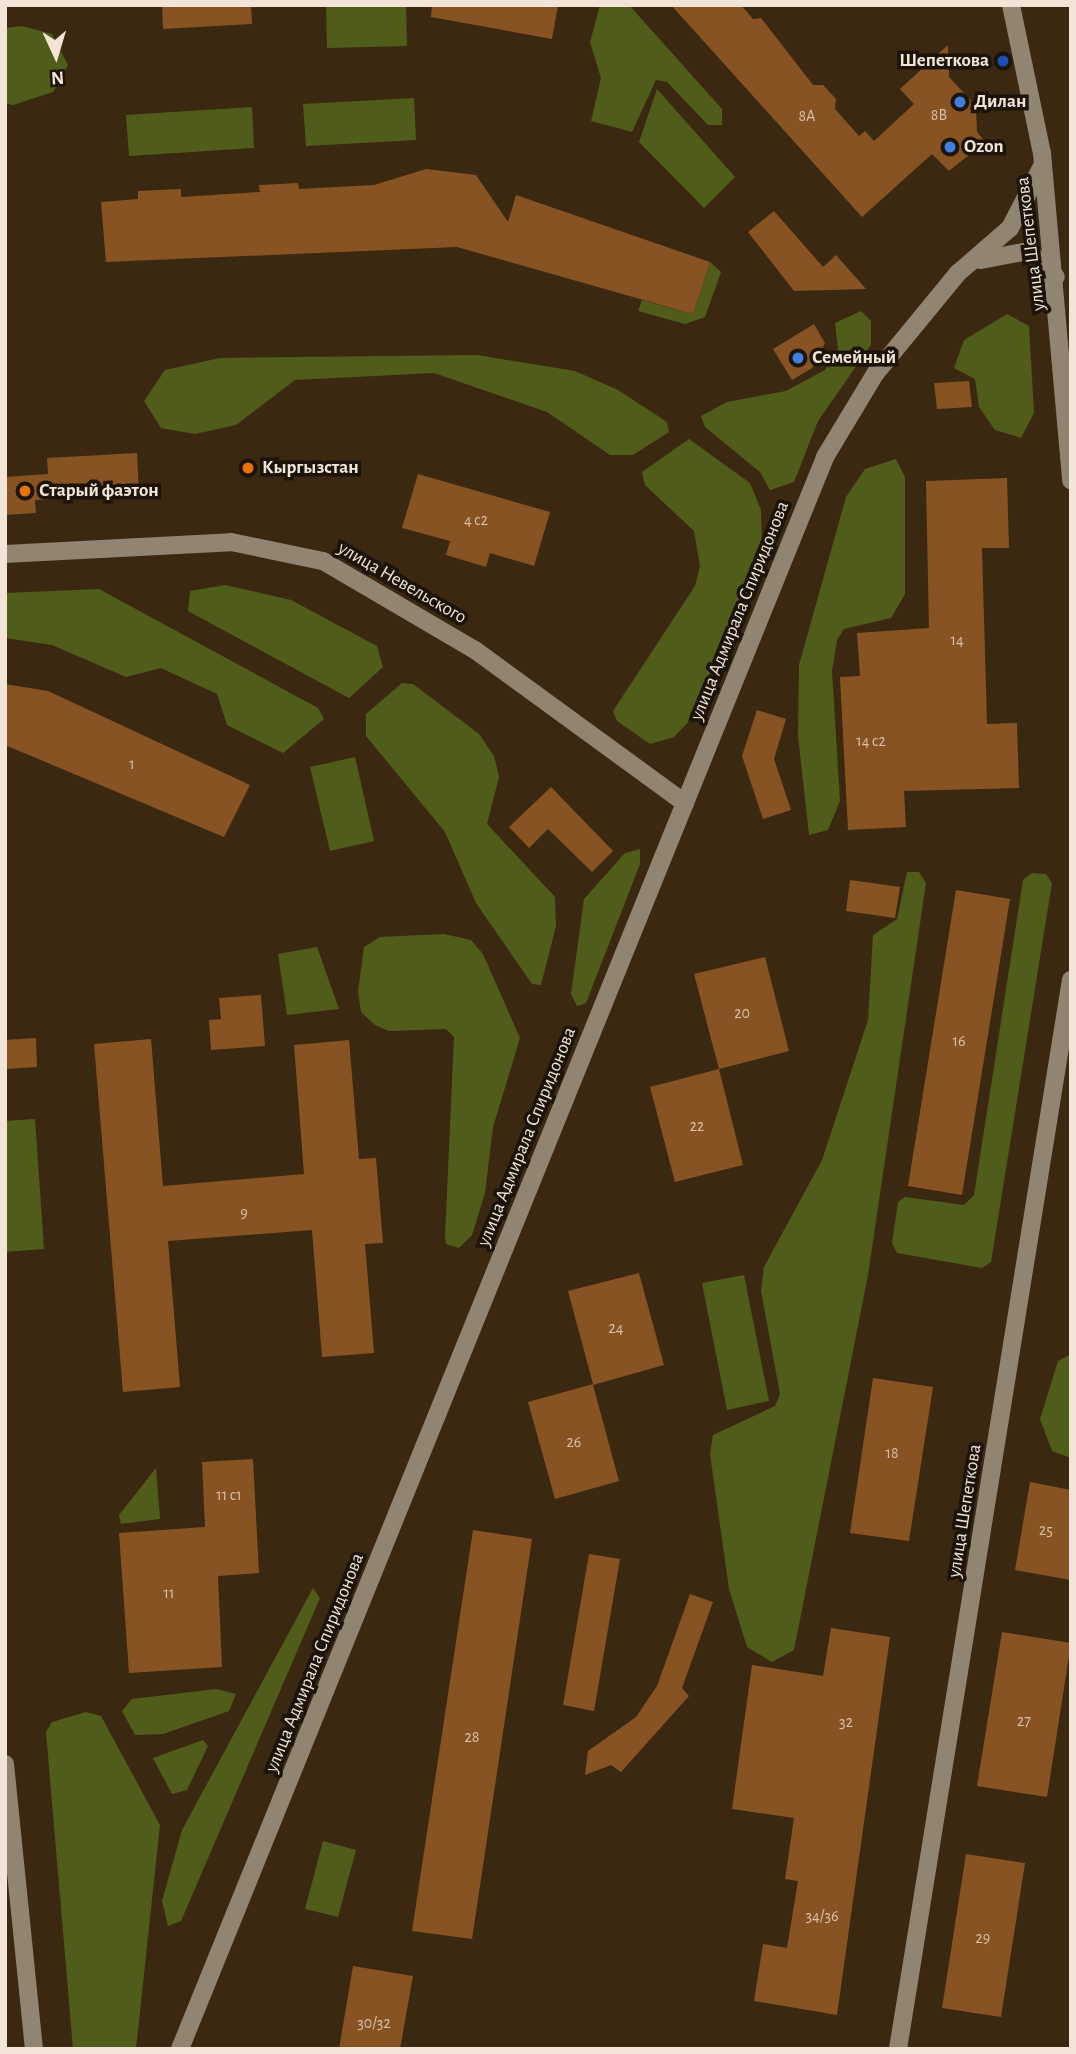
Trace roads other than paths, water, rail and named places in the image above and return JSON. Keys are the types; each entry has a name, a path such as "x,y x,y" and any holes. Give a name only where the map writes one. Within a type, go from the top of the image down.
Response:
{"main road":[{"name":"улица Шепеткова","path":"1011,5 1043,164 1057,278 1071,481"},
{"name":"улица Адмирала Спиридонова","path":"180,2049 825,457 875,374 962,270 1010,228 1043,164"},
{"name":"улица Адмирала Спиридонова","path":"962,270 1015,250 1038,256 1057,278"},
{"name":"улица Невельского","path":"5,554 231,542 323,561 475,650 685,803"},
{"name":"улица Шепеткова","path":"898,2049 1071,980"},
{"path":"5,1764 34,2049"}],"place":[{"name":"Шепеткова","path":"1003,61"},
{"name":"Дилан","path":"960,102"},
{"name":"Ozon","path":"950,147"},
{"name":"Семейный","path":"798,358"},
{"name":"Кыргызстан","path":"248,468"},
{"name":"Старый фаэтон","path":"25,491"}]}
